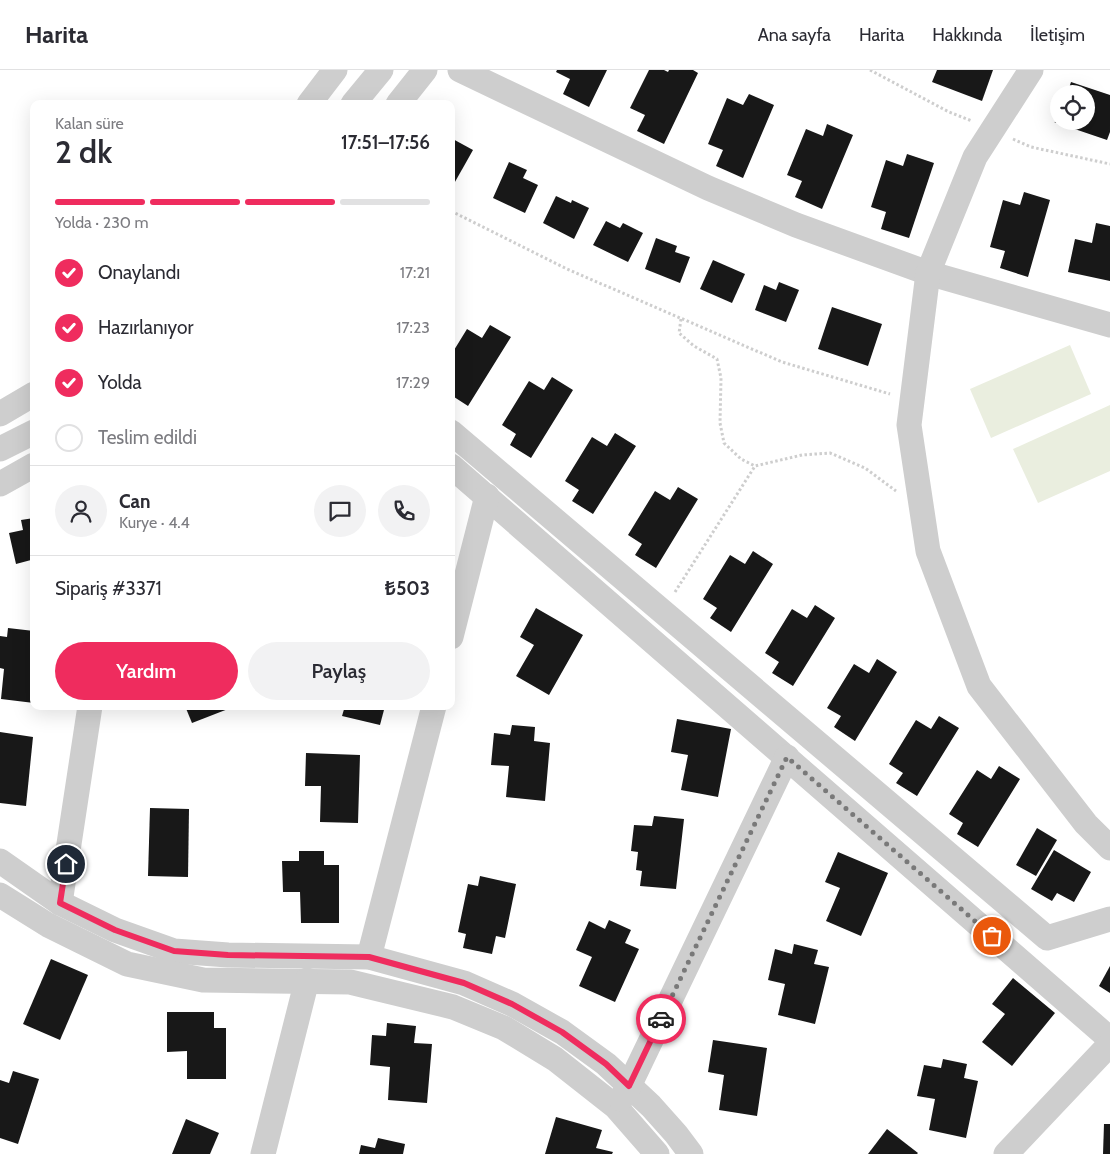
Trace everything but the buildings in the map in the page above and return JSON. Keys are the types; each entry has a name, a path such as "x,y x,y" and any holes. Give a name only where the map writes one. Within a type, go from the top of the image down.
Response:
{"street":[{"path":"312,100 335,70"},
{"path":"356,100 380,70"},
{"path":"401,100 425,70"},
{"path":"460,70 708,188 796,225 928,273 1110,325"},
{"path":"1031,70 975,157 928,273 909,425 928,551 979,686 1086,824 1110,848"},
{"path":"0,414 30,396"},
{"path":"0,450 30,434"},
{"path":"455,435 1047,938 1110,920"},
{"path":"0,484 30,467"},
{"path":"455,469 1110,1039"},
{"path":"455,621 487,496"},
{"path":"60,903 89,710"},
{"path":"369,957 433,710"},
{"path":"616,1107 629,1086 787,757"},
{"path":"0,861 60,903 115,930 174,951 228,955 369,957 464,983 512,1004 562,1032 606,1064 657,1113 691,1154"},
{"path":"0,895 48,925 127,964 203,980 350,982 453,1007 504,1028 555,1059 616,1107 657,1154"},
{"path":"263,1154 307,980"},
{"path":"1006,1154 1110,1044"}],"path":[{"path":"870,70 949,112 993,129 1031,148 1110,164"},
{"path":"455,213 567,269 782,362 912,400"},
{"path":"681,319 679,333 694,346 717,359 721,378 720,423 724,443 741,459 755,466 802,455 830,453 864,468 922,507"},
{"path":"662,612 755,466"}],"shaded area":[{"path":"1070,345 1091,394 991,438 970,389"},
{"path":"1110,405 1110,471 1038,503 1013,449"}],"way so far":[{"path":"661,1019 787,757 992,936"}],"route":[{"path":"66,864 60,903 115,930 174,951 228,955 369,957 464,983 512,1004 562,1032 606,1064 629,1086 661,1019"}]}
